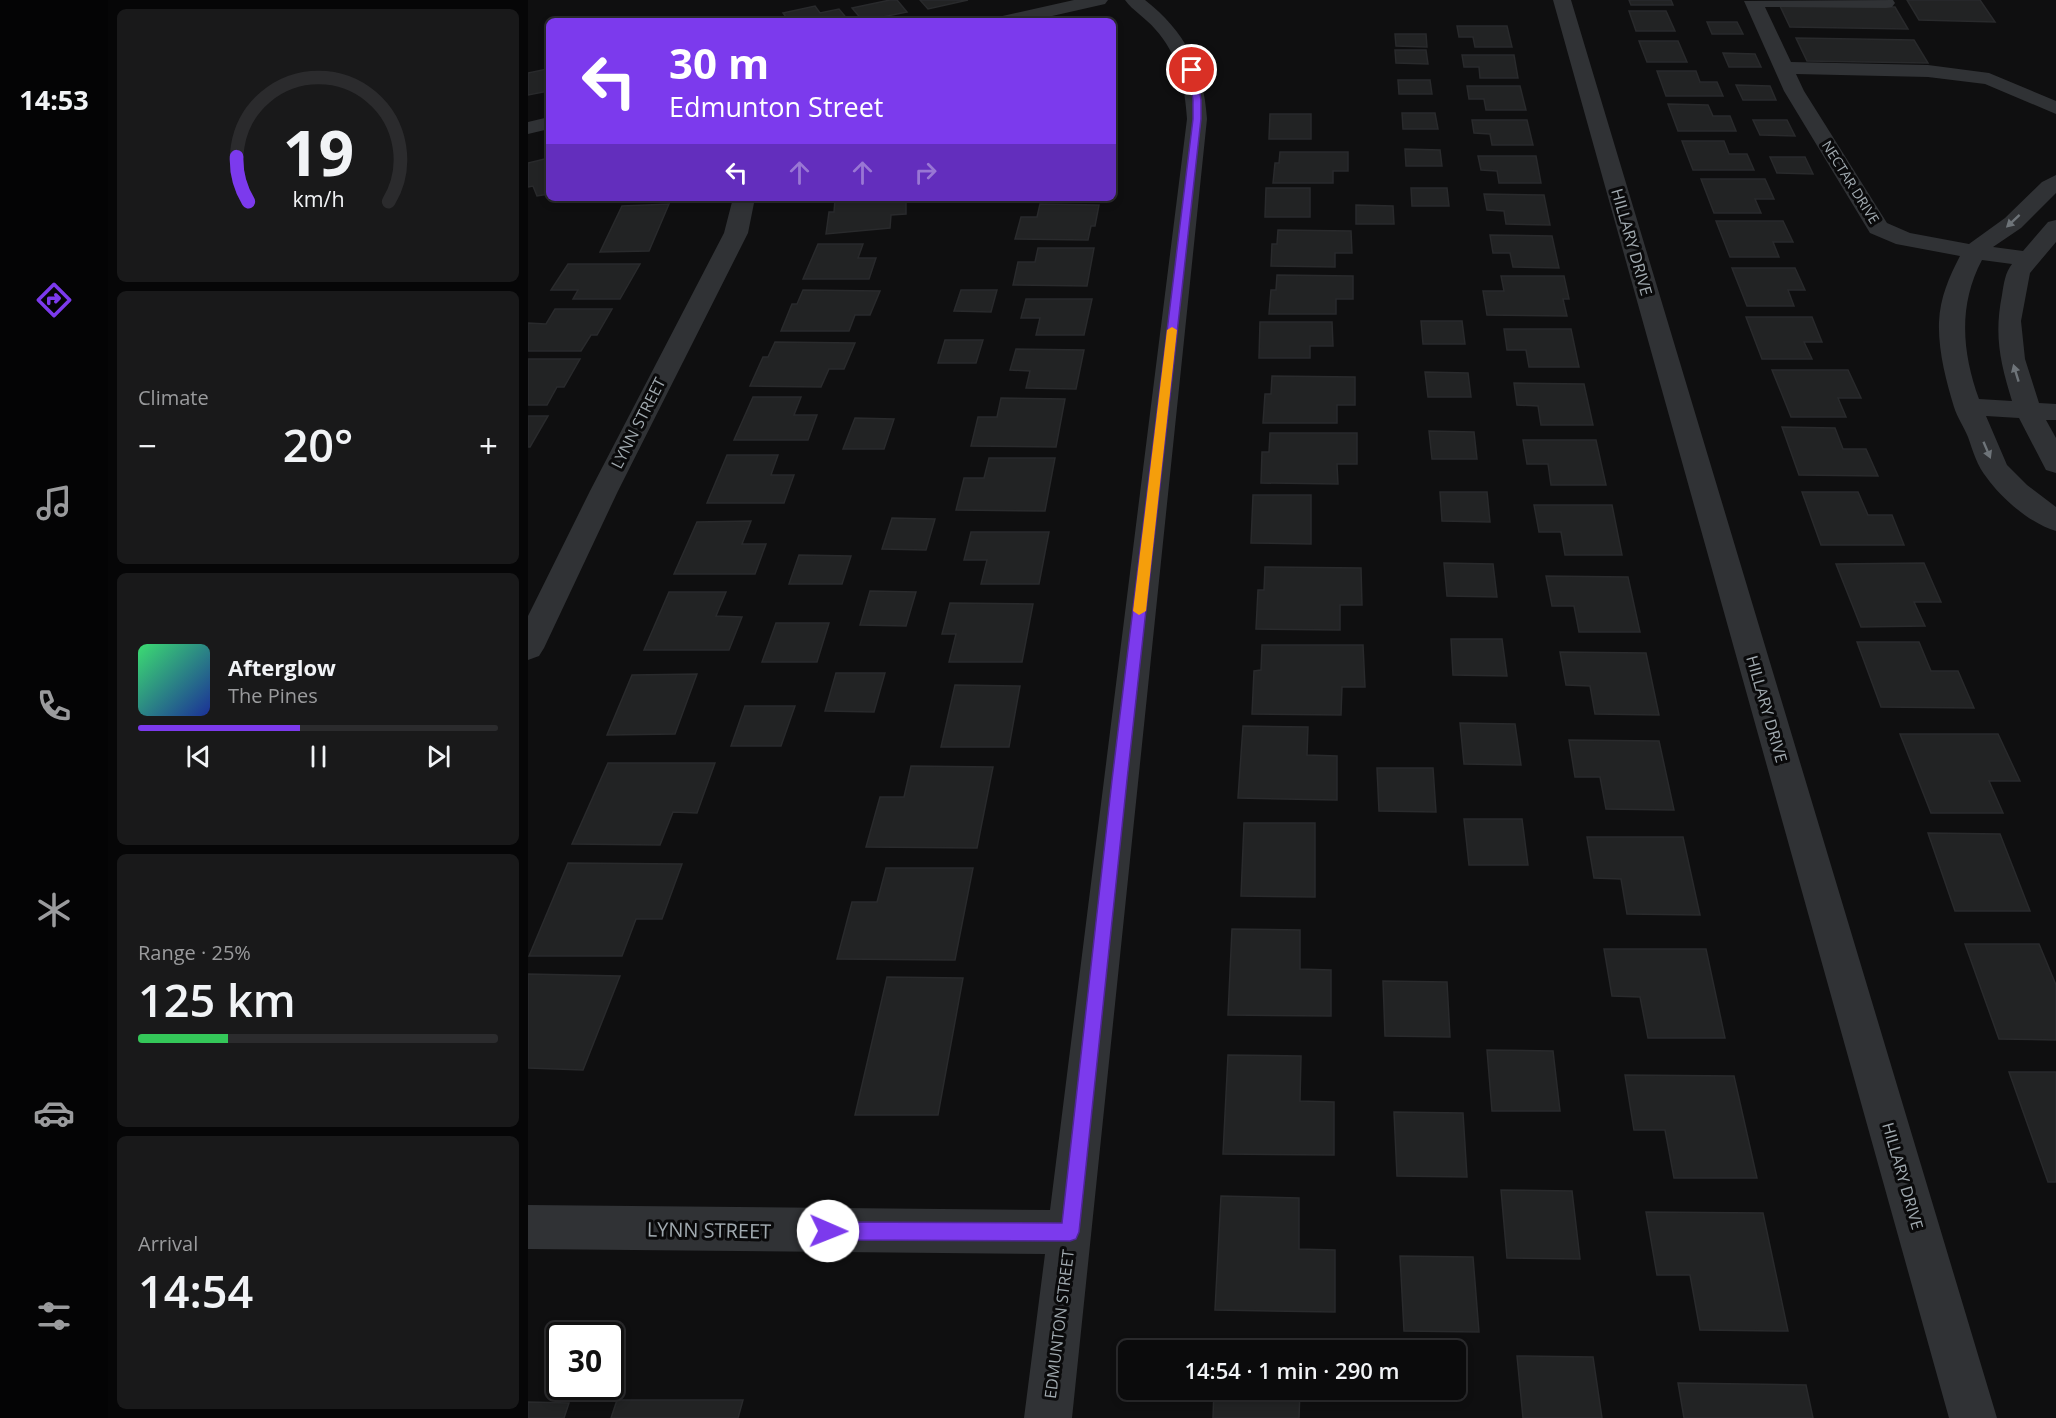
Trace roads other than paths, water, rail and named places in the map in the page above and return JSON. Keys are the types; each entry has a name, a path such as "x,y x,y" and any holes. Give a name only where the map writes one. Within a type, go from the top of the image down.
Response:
{"street":[{"path":"1018,18 1099,0"},
{"name":"EDMUNTON STREET","path":"1048,1418 1197,119 1197,100 1192,70 1178,43 1157,19 1134,0"},
{"name":"HILLARY DRIVE","path":"1562,0 1973,1418"},
{"path":"1753,0 1886,3 1884,0"},
{"name":"NECTAR DRIVE","path":"1753,0 1794,91 1878,228 1904,239 2028,259"},
{"path":"1784,68 1928,70 1989,79 2056,108"},
{"path":"528,128 546,124"},
{"path":"2056,182 2038,195 2013,223 1974,252 1958,287 1951,325 1953,358 1968,405 1995,470 2027,501 2056,520"},
{"name":"LYNN STREET","path":"528,648 604,490 735,233 743,201"},
{"path":"2056,227 2018,272 2009,321 2012,359 2028,410 2056,464"},
{"path":"1968,405 2056,412"},
{"name":"LYNN STREET","path":"528,1227 1070,1232"}]}
